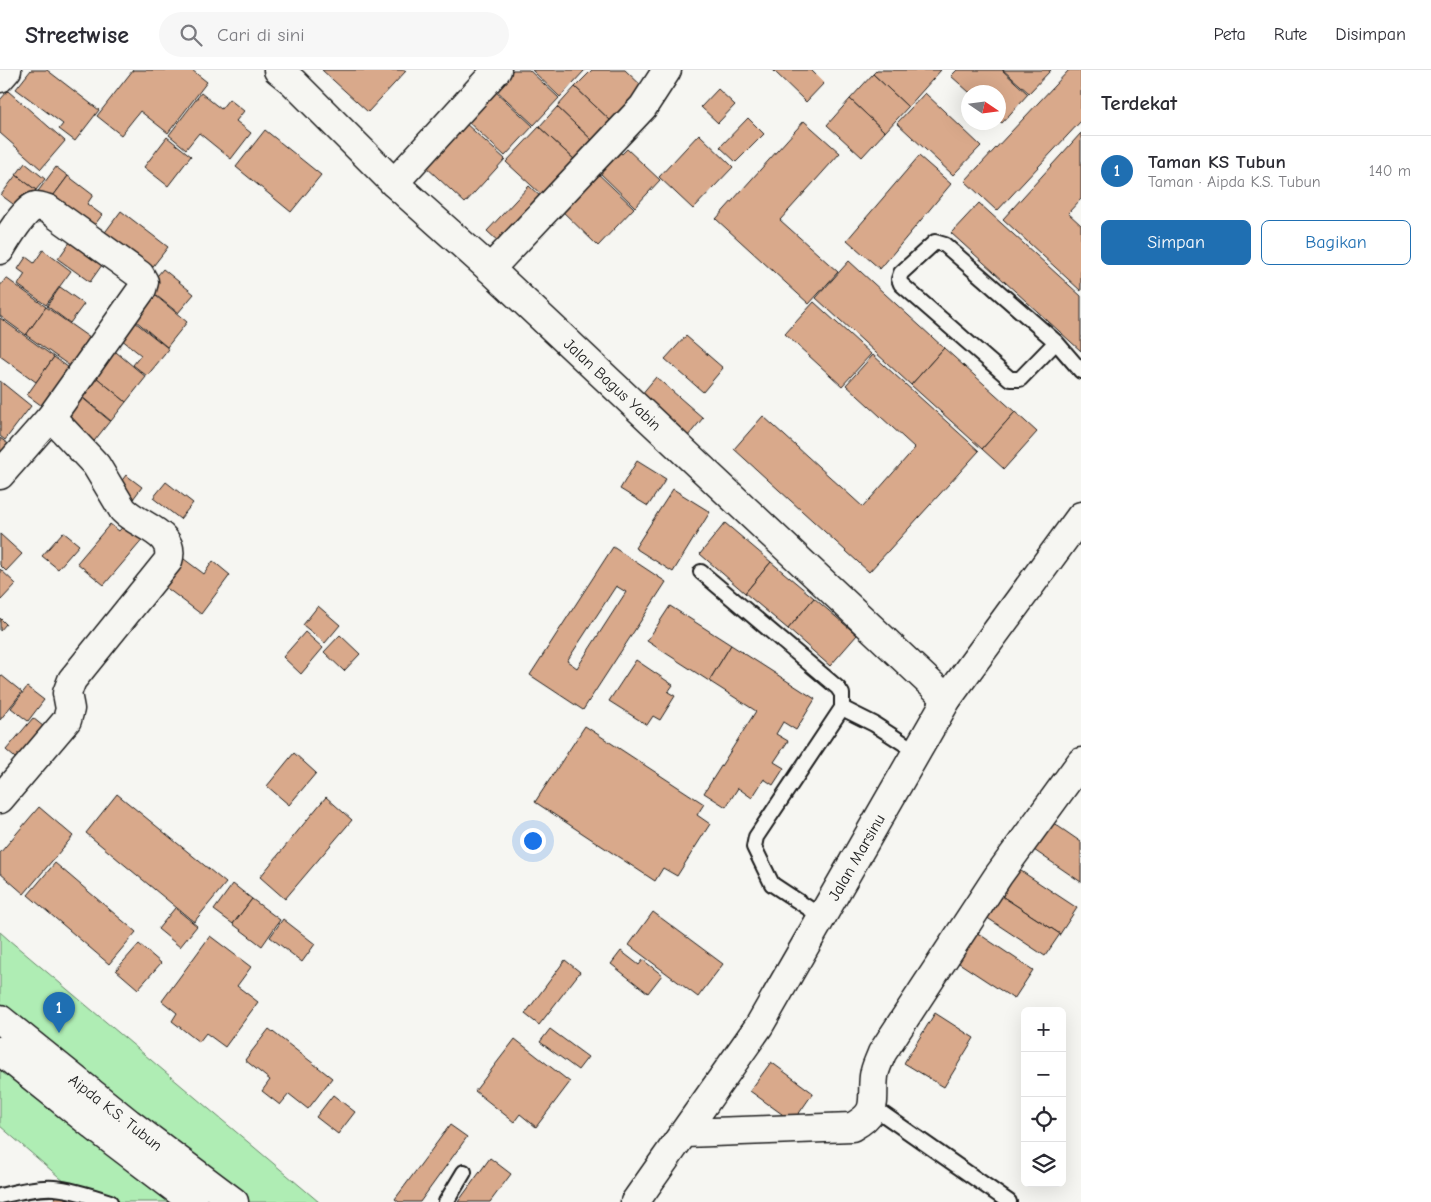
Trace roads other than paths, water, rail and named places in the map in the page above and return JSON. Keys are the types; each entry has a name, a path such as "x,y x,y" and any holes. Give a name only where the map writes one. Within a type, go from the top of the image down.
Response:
{"street":[{"path":"0,78 7,70"},
{"path":"394,183 497,70"},
{"path":"490,269 642,107 667,70"},
{"name":"Jalan Bagus Yabin","path":"291,74 394,183 490,269 947,699"},
{"path":"0,250 27,211 36,206 43,207 140,275 144,282 142,289 51,417 0,475"},
{"path":"0,799 67,720 70,709 67,693 72,680 168,561 170,554 169,545 165,539 128,516 96,465 51,417"},
{"name":"Jalan Marsinu","path":"636,1202 759,1026 947,699 1081,516"},
{"path":"684,1133 852,1127 863,1121 873,1107 874,1076 882,1053 998,876 1081,762"},
{"name":"Aipda K.S. Tubun","path":"0,1019 129,1123 234,1202"},
{"name":"Aipda K.S. Tubun","path":"0,1051 193,1202"}],"lane":[{"path":"1056,342 1020,379 1010,379 901,284 901,273 935,242 945,245 1056,342 1081,371"},
{"path":"701,572 838,688 842,694 842,708 756,837 754,846 772,884 822,917"},
{"path":"842,708 874,724 917,752"},
{"path":"873,1107 1009,1202"},
{"path":"446,1202 464,1172"},
{"path":"0,1196 16,1192 54,1188 110,1202"}],"place":[{"name":"Taman KS Tubun","path":"59,1033"}]}
